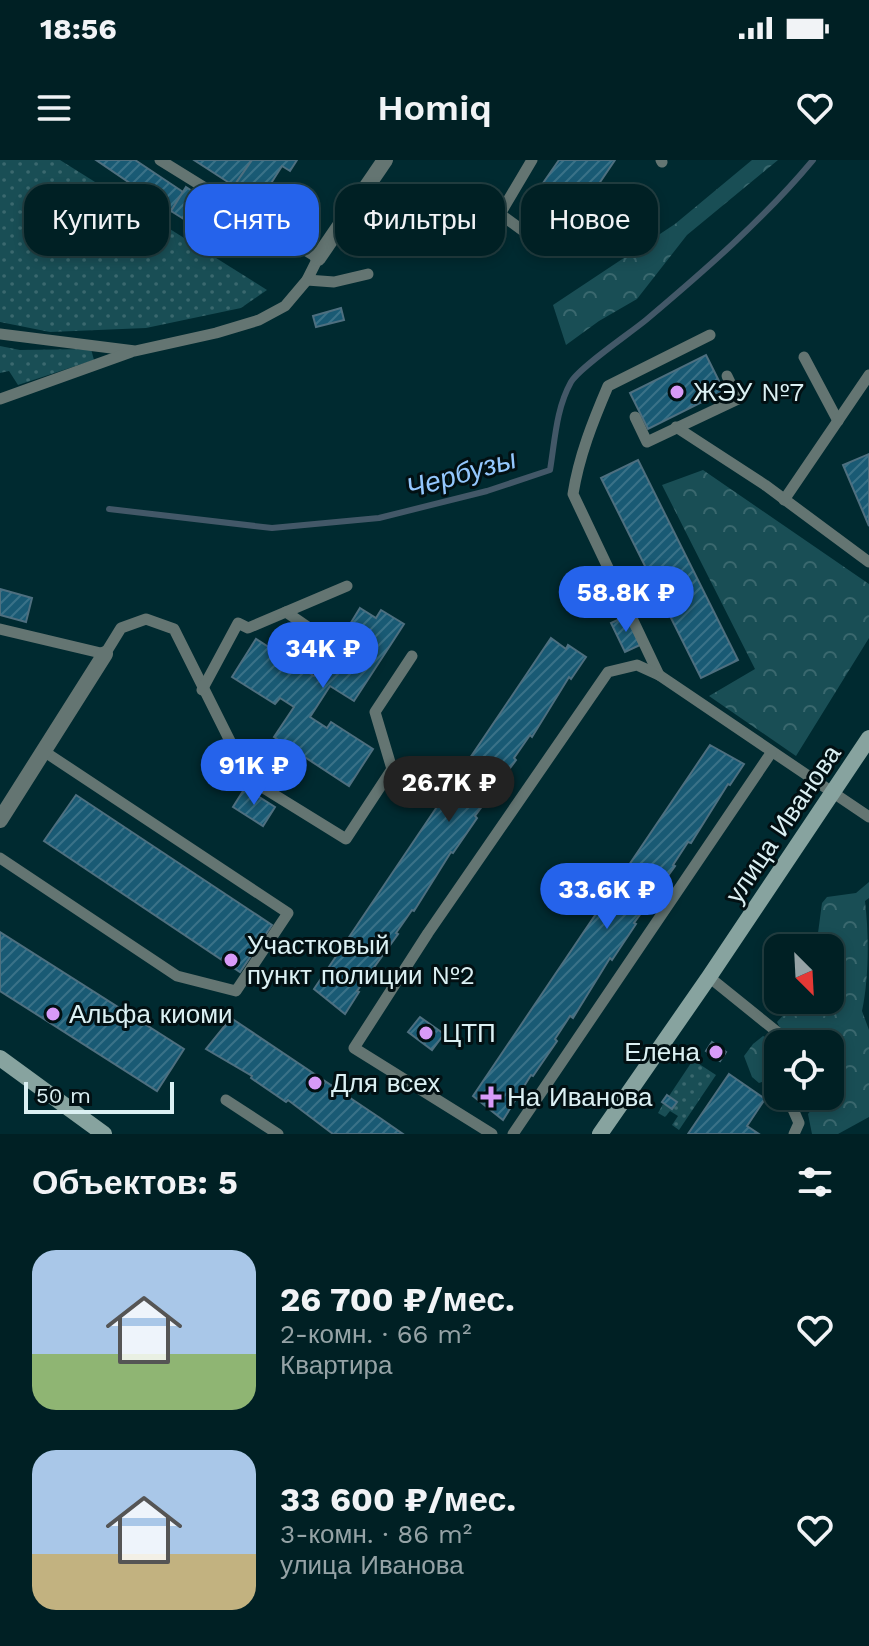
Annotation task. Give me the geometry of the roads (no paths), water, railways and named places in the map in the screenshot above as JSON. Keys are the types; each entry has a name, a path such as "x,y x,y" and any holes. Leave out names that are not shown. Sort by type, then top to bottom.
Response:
{"street":[{"path":"318,258 385,160"},
{"path":"0,820 105,654"},
{"name":"улица Иванова","path":"600,1134 869,738"},
{"path":"0,1058 104,1134"}],"lane":[{"path":"0,399 135,351 259,320 285,306 307,280 318,258 160,160"},
{"path":"521,229 500,214 532,160"},
{"path":"307,280 334,282 368,274"},
{"path":"0,334 135,351"},
{"path":"659,675 573,494 587,438 608,386 710,335"},
{"path":"804,357 838,421"},
{"path":"635,417 647,442 738,399 727,376"},
{"path":"784,500 867,384"},
{"path":"676,427 869,562"},
{"path":"202,690 238,623 248,628 347,586"},
{"path":"286,612 318,634"},
{"path":"0,629 105,654 121,628 146,619 174,629 249,779 346,839 392,769 375,712 412,656"},
{"path":"492,1134 354,1048 428,933 608,672 637,665 659,675 869,817"},
{"path":"0,858 177,976 236,991 288,913 45,752"},
{"path":"513,1134 771,753"},
{"path":"709,977 775,1030"},
{"path":"226,1100 278,1134"},
{"path":"793,1110 799,1130"}],"waterway":[{"name":"Чербузы","path":"109,509 272,528 379,518 487,491 550,470 559,414 566,392 576,376 646,320 754,224 813,160"}],"place":[{"name":"ЖЭУ №7","path":"677,392"},
{"name":"Участковый пункт полиции №2","path":"231,960"},
{"name":"Альфа киоми","path":"53,1014"},
{"name":"ЦТП","path":"426,1033"},
{"name":"Елена","path":"716,1052"},
{"name":"Для всех","path":"315,1083"},
{"name":"На Иванова","path":"491,1097"}]}
